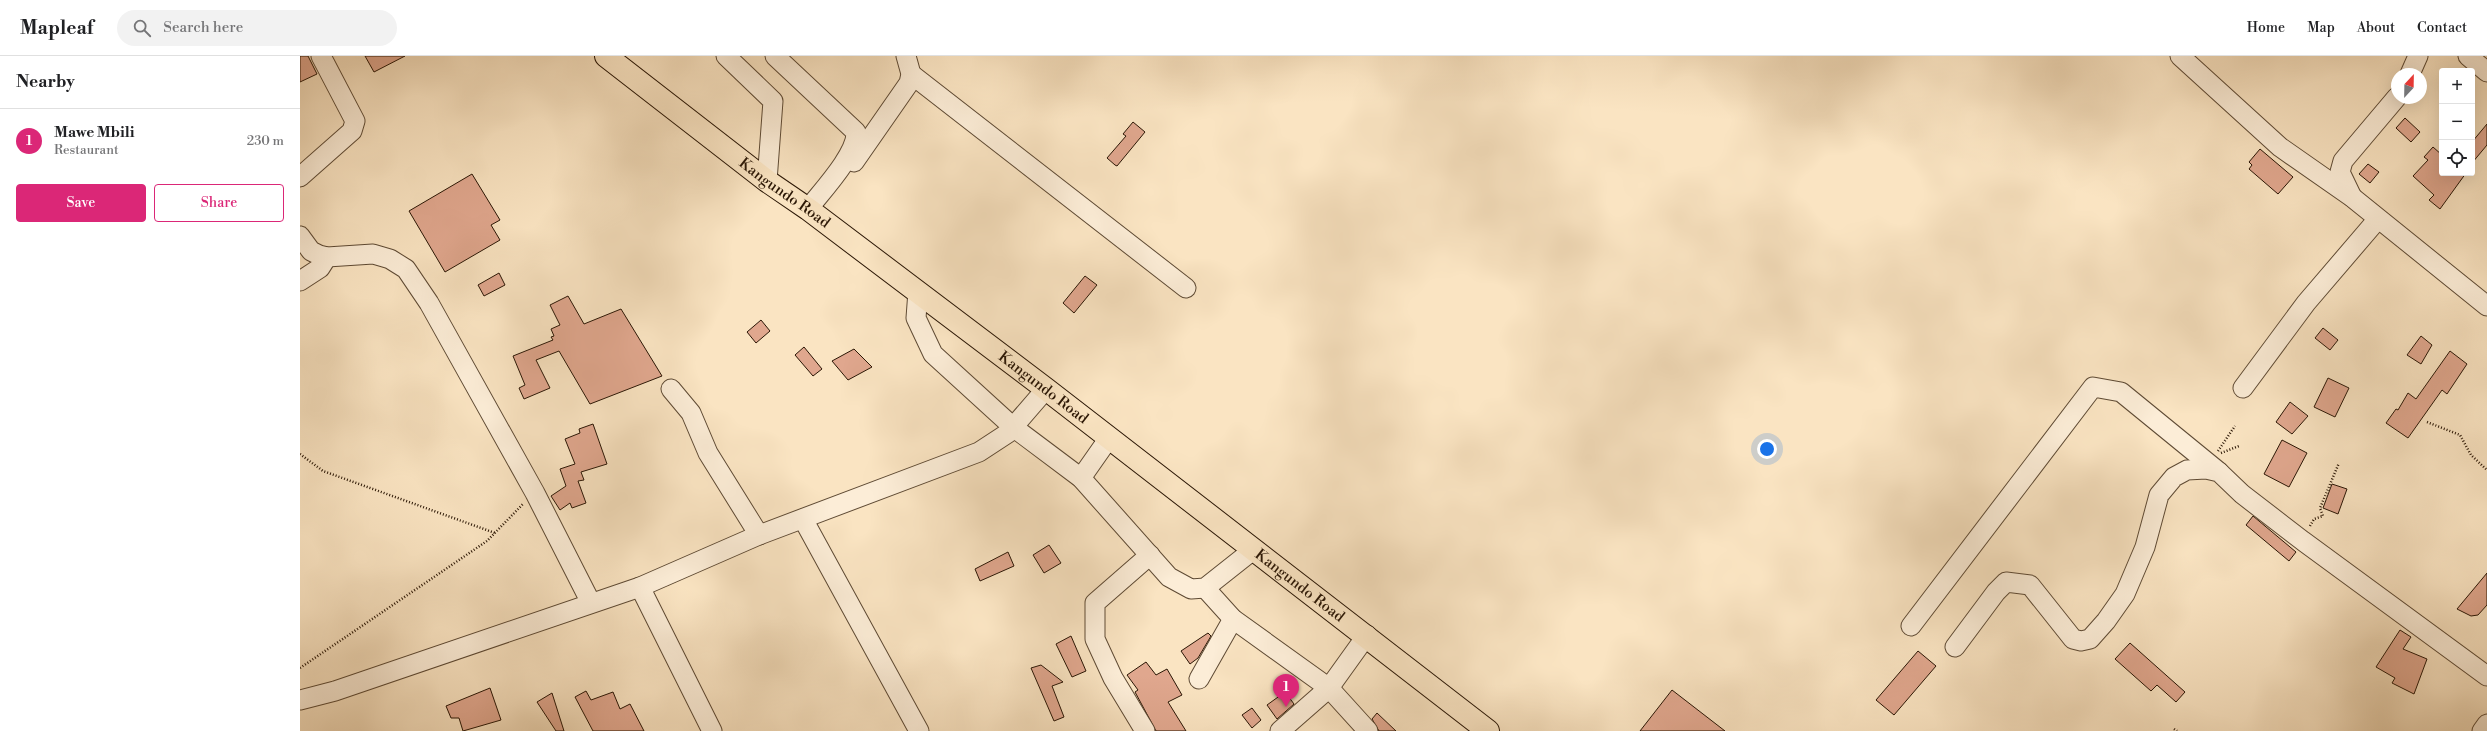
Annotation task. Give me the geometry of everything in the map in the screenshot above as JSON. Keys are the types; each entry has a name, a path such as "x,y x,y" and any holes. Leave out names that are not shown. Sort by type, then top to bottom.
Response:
{"highway":[{"name":"Kangundo Road","path":"606,56 767,181 813,212 1046,388 1253,550 1367,635 1483,728"}],"street":[{"path":"300,177 352,131 355,121 321,56"},
{"path":"726,56 772,101 767,181"},
{"path":"775,56 856,132 855,143 813,212"},
{"path":"2180,56 2280,147 2353,198 2377,220 2487,306"},
{"path":"2413,68 2418,56"},
{"path":"2468,56 2487,72"},
{"path":"813,212 905,89 908,65"},
{"path":"908,65 1186,288"},
{"path":"2353,198 2340,172 2343,161 2391,104"},
{"path":"2243,388 2306,303 2377,220"},
{"path":"300,236 311,251 327,257 373,254 390,259 406,269 429,303 535,493 591,603"},
{"path":"300,281 320,268 327,257"},
{"path":"918,291 916,318 933,354 1014,427 1081,478 1169,576 1191,589 1205,588 1253,550"},
{"path":"300,700 335,691 640,586 759,535 980,452 1014,427 1046,388"},
{"path":"1911,626 2093,388 2121,392 2218,463 2242,494 2303,541 2487,676"},
{"path":"671,389 691,413 708,453 759,535"},
{"path":"1081,478 1109,438"},
{"path":"1955,648 1996,592 2006,582 2030,585 2044,600 2073,639 2081,641 2090,639 2106,621 2125,594 2145,547 2159,495 2174,477 2187,470 2206,469 2218,463"},
{"path":"803,519 919,731"},
{"path":"1146,731 1113,678 1095,639 1095,603 1150,555"},
{"path":"640,586 712,731"},
{"path":"1205,588 1233,619 1329,688 1368,731"},
{"path":"1199,679 1233,619"},
{"path":"1280,731 1329,688 1367,635"},
{"path":"2482,731 2487,724"}],"path":[{"path":"2428,422 2460,435 2470,455 2487,470"},
{"path":"2218,463 2239,446"},
{"path":"300,454 323,471 495,533"},
{"path":"2303,541 2314,519 2323,516 2320,508 2339,464"},
{"path":"300,668 487,541 535,493"}],"building":[{"path":"300,56 308,56 317,74 300,82"},
{"path":"365,56 405,56 374,72"},
{"path":"2405,118 2420,132 2411,142 2396,128"},
{"path":"1133,122 1145,132 1117,166 1107,158 1126,136 1123,134"},
{"path":"2487,124 2487,145 2475,159 2475,140"},
{"path":"2433,147 2439,152 2439,176 2464,176 2440,209 2429,200 2434,195 2413,176 2428,160 2424,157"},
{"path":"2260,149 2293,177 2278,194 2249,169 2252,165 2249,162"},
{"path":"2368,164 2379,172 2370,183 2359,174"},
{"path":"472,174 500,220 491,225 500,240 445,272 409,211"},
{"path":"499,273 505,285 484,296 478,285"},
{"path":"1085,276 1097,285 1074,313 1063,303"},
{"path":"568,296 584,324 621,309 662,376 590,404 559,351 536,360 550,388 524,399 519,388 525,385 513,356 553,340 551,337 554,336 551,329 560,325 550,305"},
{"path":"761,320 770,331 756,343 747,332"},
{"path":"2323,328 2338,340 2330,350 2315,338"},
{"path":"2421,336 2432,345 2421,364 2407,355"},
{"path":"804,347 822,369 813,376 795,355"},
{"path":"854,349 872,367 848,380 832,361"},
{"path":"2450,351 2467,364 2447,394 2442,390 2408,438 2386,423 2396,409 2398,410 2408,393 2416,399"},
{"path":"2328,378 2349,388 2335,417 2314,407"},
{"path":"2290,402 2308,416 2292,434 2276,422"},
{"path":"593,424 607,464 581,472 584,480 578,481 586,503 572,508 570,503 560,510 551,496 566,486 560,469 575,464 565,439 580,433 579,429"},
{"path":"2282,440 2307,453 2289,487 2264,474"},
{"path":"2332,484 2347,489 2338,514 2323,508"},
{"path":"2253,516 2296,552 2289,561 2246,525"},
{"path":"1049,545 1061,563 1044,573 1033,555"},
{"path":"1008,552 1014,566 980,581 975,569"},
{"path":"2487,573 2487,605 2478,615 2471,616 2457,609"},
{"path":"2400,630 2411,637 2403,649 2427,659 2414,694 2392,683 2395,678 2376,667"},
{"path":"1208,633 1211,636 1198,658 1190,664 1181,651"},
{"path":"1071,636 1086,671 1072,677 1056,644"},
{"path":"2130,643 2185,692 2176,702 2157,685 2151,691 2115,659"},
{"path":"1918,651 1936,666 1894,715 1876,700"},
{"path":"1146,662 1156,675 1167,669 1182,695 1168,702 1186,731 1156,731 1135,692 1138,690 1127,675"},
{"path":"1041,665 1063,682 1052,686 1064,717 1054,721 1031,668"},
{"path":"490,688 501,720 463,731 459,718 451,718 446,706"},
{"path":"1672,690 1725,731 1640,731"},
{"path":"586,691 591,700 613,692 620,709 630,704 644,731 593,731 575,697"},
{"path":"1285,692 1294,704 1277,719 1267,705"},
{"path":"552,693 564,731 556,731 537,702"},
{"path":"1252,708 1261,720 1252,728 1242,715"},
{"path":"1377,713 1396,731 1379,731 1372,719"}],"place":[{"name":"Mawe Mbili","path":"1286,707"}]}
